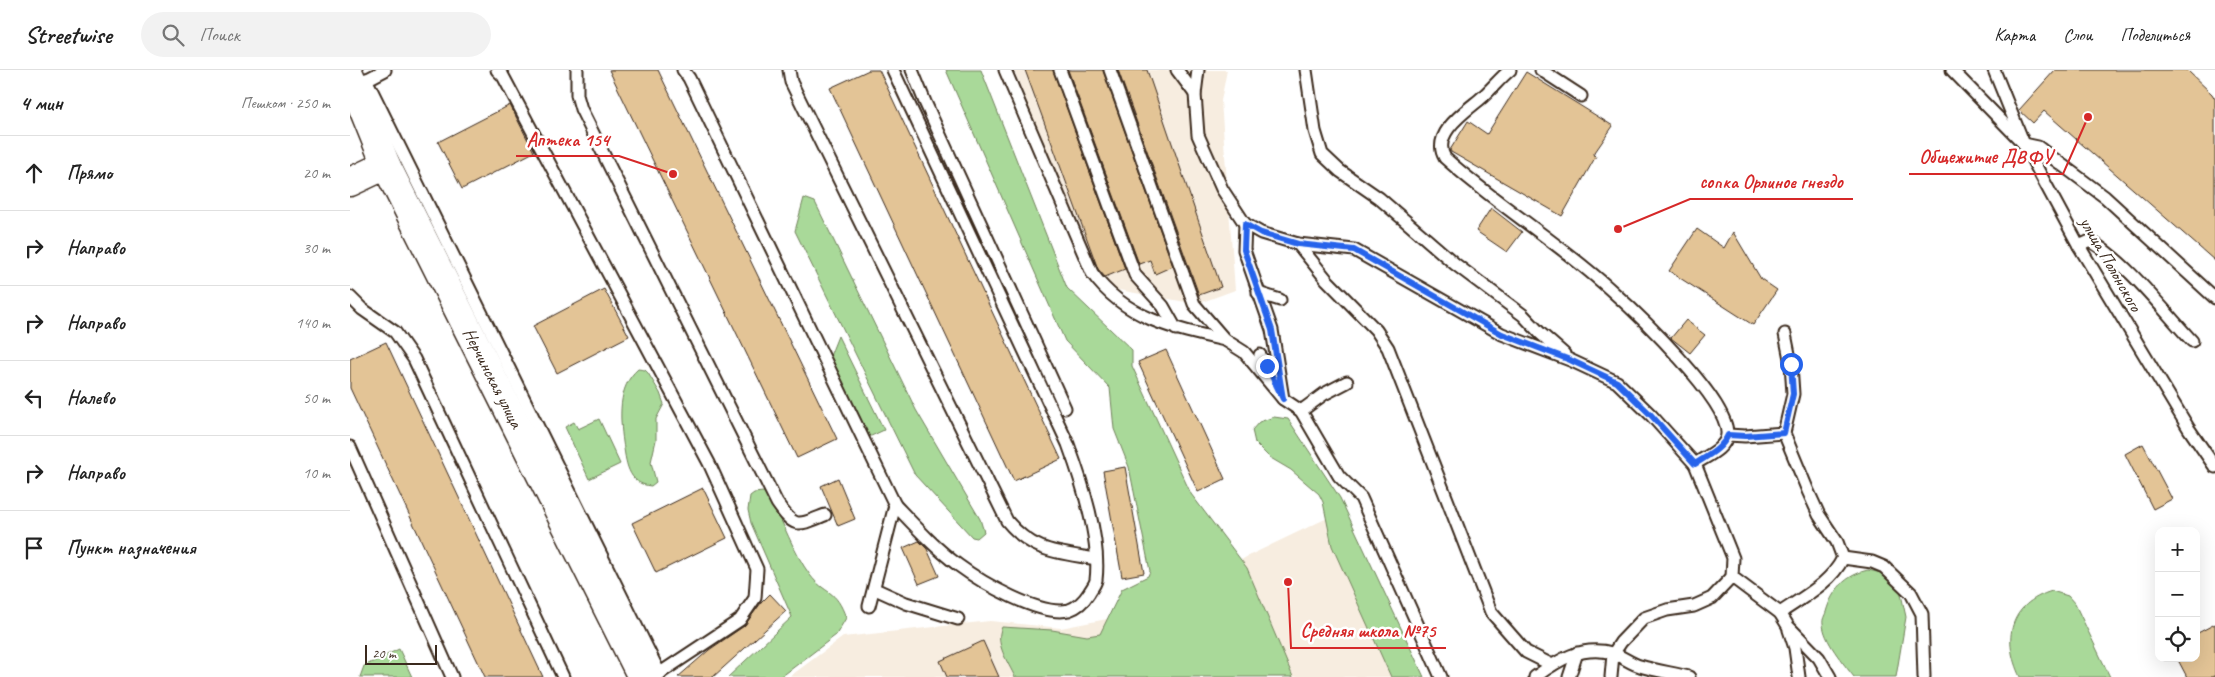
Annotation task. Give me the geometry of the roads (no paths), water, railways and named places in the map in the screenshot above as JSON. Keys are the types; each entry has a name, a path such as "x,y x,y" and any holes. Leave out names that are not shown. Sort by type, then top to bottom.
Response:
{"street":[{"name":"Нерчинская улица","path":"357,81 386,165 652,676"},
{"path":"350,182 386,165"}],"lane":[{"path":"386,70 357,81 652,676 740,620 755,598 757,569 709,463 503,72"},
{"path":"577,70 577,95 580,109 777,503 794,522 801,524 825,515"},
{"path":"683,70 689,78 895,505 958,565 1012,598 1044,608 1068,610 1083,602 1096,582 1096,560 1082,480 1068,444 893,70"},
{"path":"789,70 791,82 1007,521 1018,533 1044,550 1096,560"},
{"path":"912,70 1066,408"},
{"path":"1006,70 1092,273 1105,291 1132,310 1176,329 1225,340"},
{"path":"1060,70 1135,275 1163,306 1176,329"},
{"path":"1110,70 1194,304 1225,340 1244,352 1283,399 1300,411 1339,476 1361,498 1441,677"},
{"path":"1177,70 1195,94"},
{"path":"1198,70 1195,94 1198,135 1222,189 1245,224 1261,233 1298,244 1354,250 1502,334 1570,360 1617,382 1651,415 1695,464 1730,550 1732,577 1712,598 1694,606 1667,610 1644,618 1621,642 1613,654 1611,677"},
{"path":"1306,70 1315,131 1322,154 1340,171 1379,198 1454,264 1523,315 1570,360"},
{"path":"1510,70 1480,100 1466,109 1446,132 1440,144 1440,150 1450,163 1494,199 1536,229 1612,290 1684,364 1714,399 1726,424 1728,435 1725,442 1717,450 1695,464"},
{"path":"1541,70 1581,96"},
{"path":"1952,70 2024,144 2038,147 2105,196 2215,298"},
{"name":"улица Полонского","path":"1994,70 2024,144 2079,246 2189,429 2215,467"},
{"path":"1245,224 1244,250 1272,330 1283,399"},
{"path":"2079,246 2090,241 2101,247 2129,272 2192,341"},
{"path":"1298,244 1327,280 1376,330 1388,348 1491,612 1526,652 1552,665"},
{"path":"1258,293 1280,300"},
{"path":"350,297 362,309 395,332 414,358 564,677"},
{"path":"1785,334 1791,364 1793,394 1784,433 1808,491 1844,558"},
{"path":"1260,355 1283,399"},
{"path":"1300,411 1324,394 1347,382"},
{"path":"1728,435 1745,436 1784,433"},
{"path":"350,447 452,677"},
{"path":"869,606 875,589 895,505"},
{"path":"1780,613 1826,581 1837,571 1844,558"},
{"path":"1844,558 1872,562 1884,567 1911,593 1922,614 1924,677"},
{"path":"1732,577 1780,613 1788,626 1819,658 1830,677"},
{"path":"875,589 906,603 958,619"},
{"path":"1788,626 1795,648 1799,677"},
{"path":"1535,677 1552,665 1577,652 1592,650 1613,654 1650,673 1689,677"},
{"path":"1569,677 1577,652"}],"place":[{"name":"Общежитие ДВФУ","path":"2088,117"},
{"name":"Аптека 154","path":"673,174"},
{"name":"сопка Орлиное гнездо","path":"1618,229"},
{"name":"Средняя школа №75","path":"1288,582"}]}
